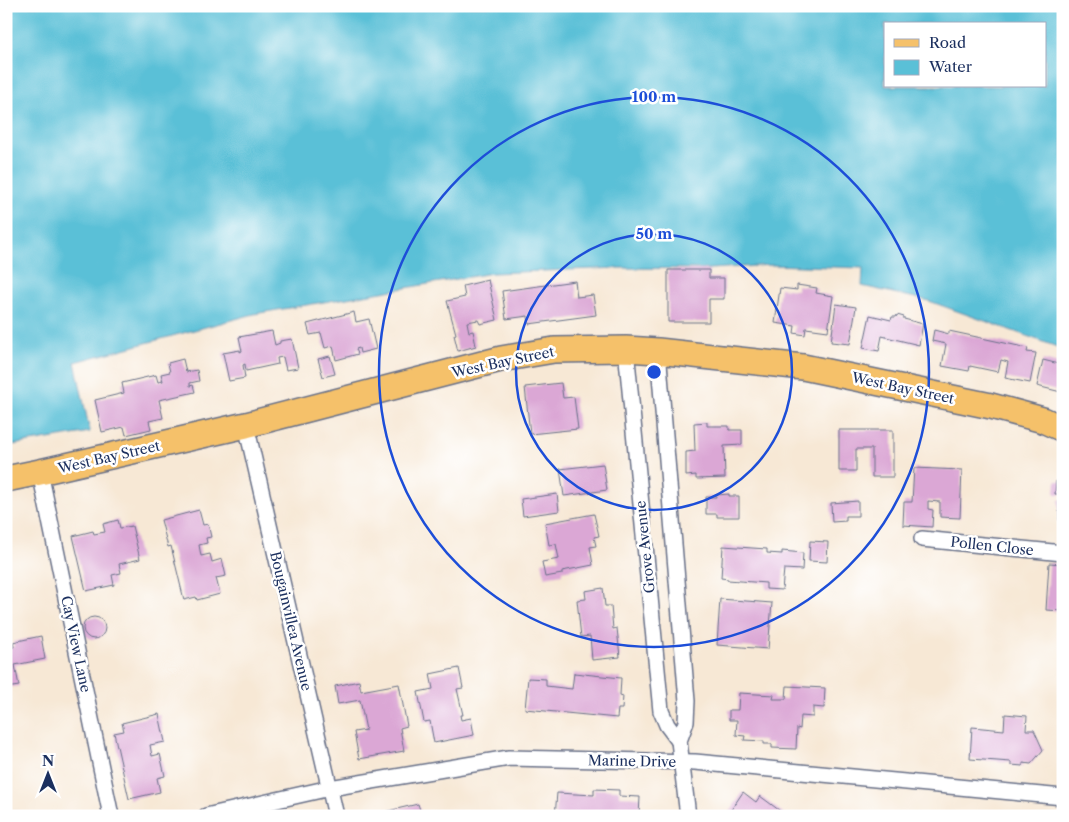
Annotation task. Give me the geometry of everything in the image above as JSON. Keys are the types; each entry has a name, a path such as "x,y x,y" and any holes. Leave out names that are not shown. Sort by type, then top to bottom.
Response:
{"main road":[{"name":"West Bay Street","path":"6,479 246,425 501,359 554,350 626,349 658,351 803,368 992,406 1043,420 1063,428"}],"street":[{"name":"Grove Avenue","path":"626,349 661,711 667,725 679,741"},
{"name":"Grove Avenue","path":"658,351 687,701 686,722 679,741 688,816"},
{"name":"Bougainvillea Avenue","path":"246,425 336,816"},
{"name":"Cay View Lane","path":"40,472 112,816"},
{"name":"Pollen Close","path":"922,539 1063,553"},
{"name":"Marine Drive","path":"206,816 330,788 509,758 695,762 1063,797"}],"water":[{"path":"6,6 1063,6 1063,349 929,301 862,286 863,268 772,265 710,269 619,268 492,273 254,314 75,362 90,432 6,446"}],"building":[{"path":"668,270 709,270 709,278 724,278 724,299 709,299 709,322 668,322"},
{"path":"488,280 497,320 480,324 478,320 467,322 469,332 473,331 476,346 458,351 454,335 456,334 447,301 465,297 463,286"},
{"path":"575,281 577,297 593,295 596,315 529,324 528,316 506,319 502,291"},
{"path":"797,285 817,288 816,293 833,296 828,331 806,328 805,335 794,333 795,326 775,323 780,288 797,290"},
{"path":"836,304 856,307 850,344 831,342"},
{"path":"354,312 356,322 369,319 376,349 360,353 359,348 356,349 358,354 336,360 333,346 325,348 321,333 310,335 307,324"},
{"path":"870,315 891,320 892,317 897,315 923,324 919,345 882,336 879,351 863,348"},
{"path":"934,330 949,334 949,331 1028,348 1027,352 1036,353 1030,383 1005,378 1008,362 1001,360 998,372 970,366 969,371 942,366 946,344 932,341"},
{"path":"272,331 275,345 280,343 280,341 292,339 298,368 286,370 283,357 277,358 278,364 246,371 245,364 243,365 245,378 229,381 223,353 242,351 239,337"},
{"path":"330,356 335,374 323,377 318,359"},
{"path":"183,359 186,372 197,370 199,381 190,383 190,386 193,385 195,392 159,400 163,418 149,421 151,429 126,435 124,427 102,432 95,400 124,393 122,383 156,375 158,382 163,381 161,374 170,372 168,363"},
{"path":"1043,360 1063,365 1061,392 1037,386"},
{"path":"561,383 563,398 574,397 578,429 530,434 525,387"},
{"path":"707,422 707,426 729,426 729,430 742,430 742,445 724,446 725,478 696,479 696,475 686,476 686,452 695,451 694,423"},
{"path":"839,430 893,430 893,477 872,477 872,449 856,449 856,471 839,471"},
{"path":"603,464 607,490 564,496 560,469"},
{"path":"914,468 962,470 960,518 940,517 940,502 928,501 928,509 933,510 932,527 903,525 904,502 912,502"},
{"path":"1056,481 1063,481 1063,494 1055,494"},
{"path":"557,494 559,511 523,516 521,499"},
{"path":"729,494 729,496 739,496 739,517 717,517 717,514 706,514 706,497"},
{"path":"1059,500 1063,500 1063,520 1059,520"},
{"path":"858,501 858,516 846,516 846,521 832,522 831,503"},
{"path":"199,510 203,525 208,524 211,537 206,538 207,543 199,545 201,556 210,554 212,562 222,559 226,576 216,578 220,594 197,600 196,597 184,600 171,546 168,547 161,520"},
{"path":"594,514 599,536 594,537 596,546 590,547 593,565 562,571 562,574 545,577 542,562 559,559 556,544 549,545 545,523"},
{"path":"118,520 120,528 132,526 140,559 119,564 121,573 112,575 114,585 86,591 73,536 93,531 94,534 105,532 103,524"},
{"path":"810,541 828,542 827,562 809,561"},
{"path":"723,546 767,549 767,553 782,554 782,551 803,553 802,570 784,569 782,590 766,589 766,583 721,578"},
{"path":"1049,563 1063,564 1063,611 1046,610"},
{"path":"603,588 605,606 611,606 613,629 617,628 620,657 592,660 590,636 581,637 577,600 586,599 585,591"},
{"path":"720,599 772,603 768,649 717,645"},
{"path":"94,617 102,620 105,628 102,636 94,639 86,636 83,628 86,620"},
{"path":"41,636 45,659 15,665 19,686 6,688 6,648 14,647 13,642"},
{"path":"459,668 463,688 457,689 463,715 460,715 461,720 471,718 474,735 434,743 430,721 424,722 418,692 433,689 430,674"},
{"path":"574,673 621,678 620,695 623,696 622,709 618,709 617,718 525,709 528,678 546,679 546,686 572,689"},
{"path":"359,681 361,691 399,684 407,726 400,728 404,751 359,759 354,732 366,730 360,700 338,704 335,686"},
{"path":"787,686 825,688 824,708 813,707 813,717 801,716 800,729 797,728 796,749 772,748 772,744 764,744 764,741 744,740 745,736 736,735 737,720 729,720 729,710 738,710 739,693 774,695 773,699 786,699"},
{"path":"159,714 165,742 150,745 152,756 160,754 165,776 157,778 160,792 129,799 114,733 124,731 122,723"},
{"path":"1005,714 1027,716 1026,730 1034,730 1043,750 1031,764 1023,763 1023,766 1011,765 1011,762 970,759 972,727 1004,730"},
{"path":"594,789 619,790 619,796 640,797 639,816 555,816 557,793 594,795"},
{"path":"743,792 756,802 760,796 787,816 727,816"},
{"path":"418,804 422,816 371,816 371,815"}]}
